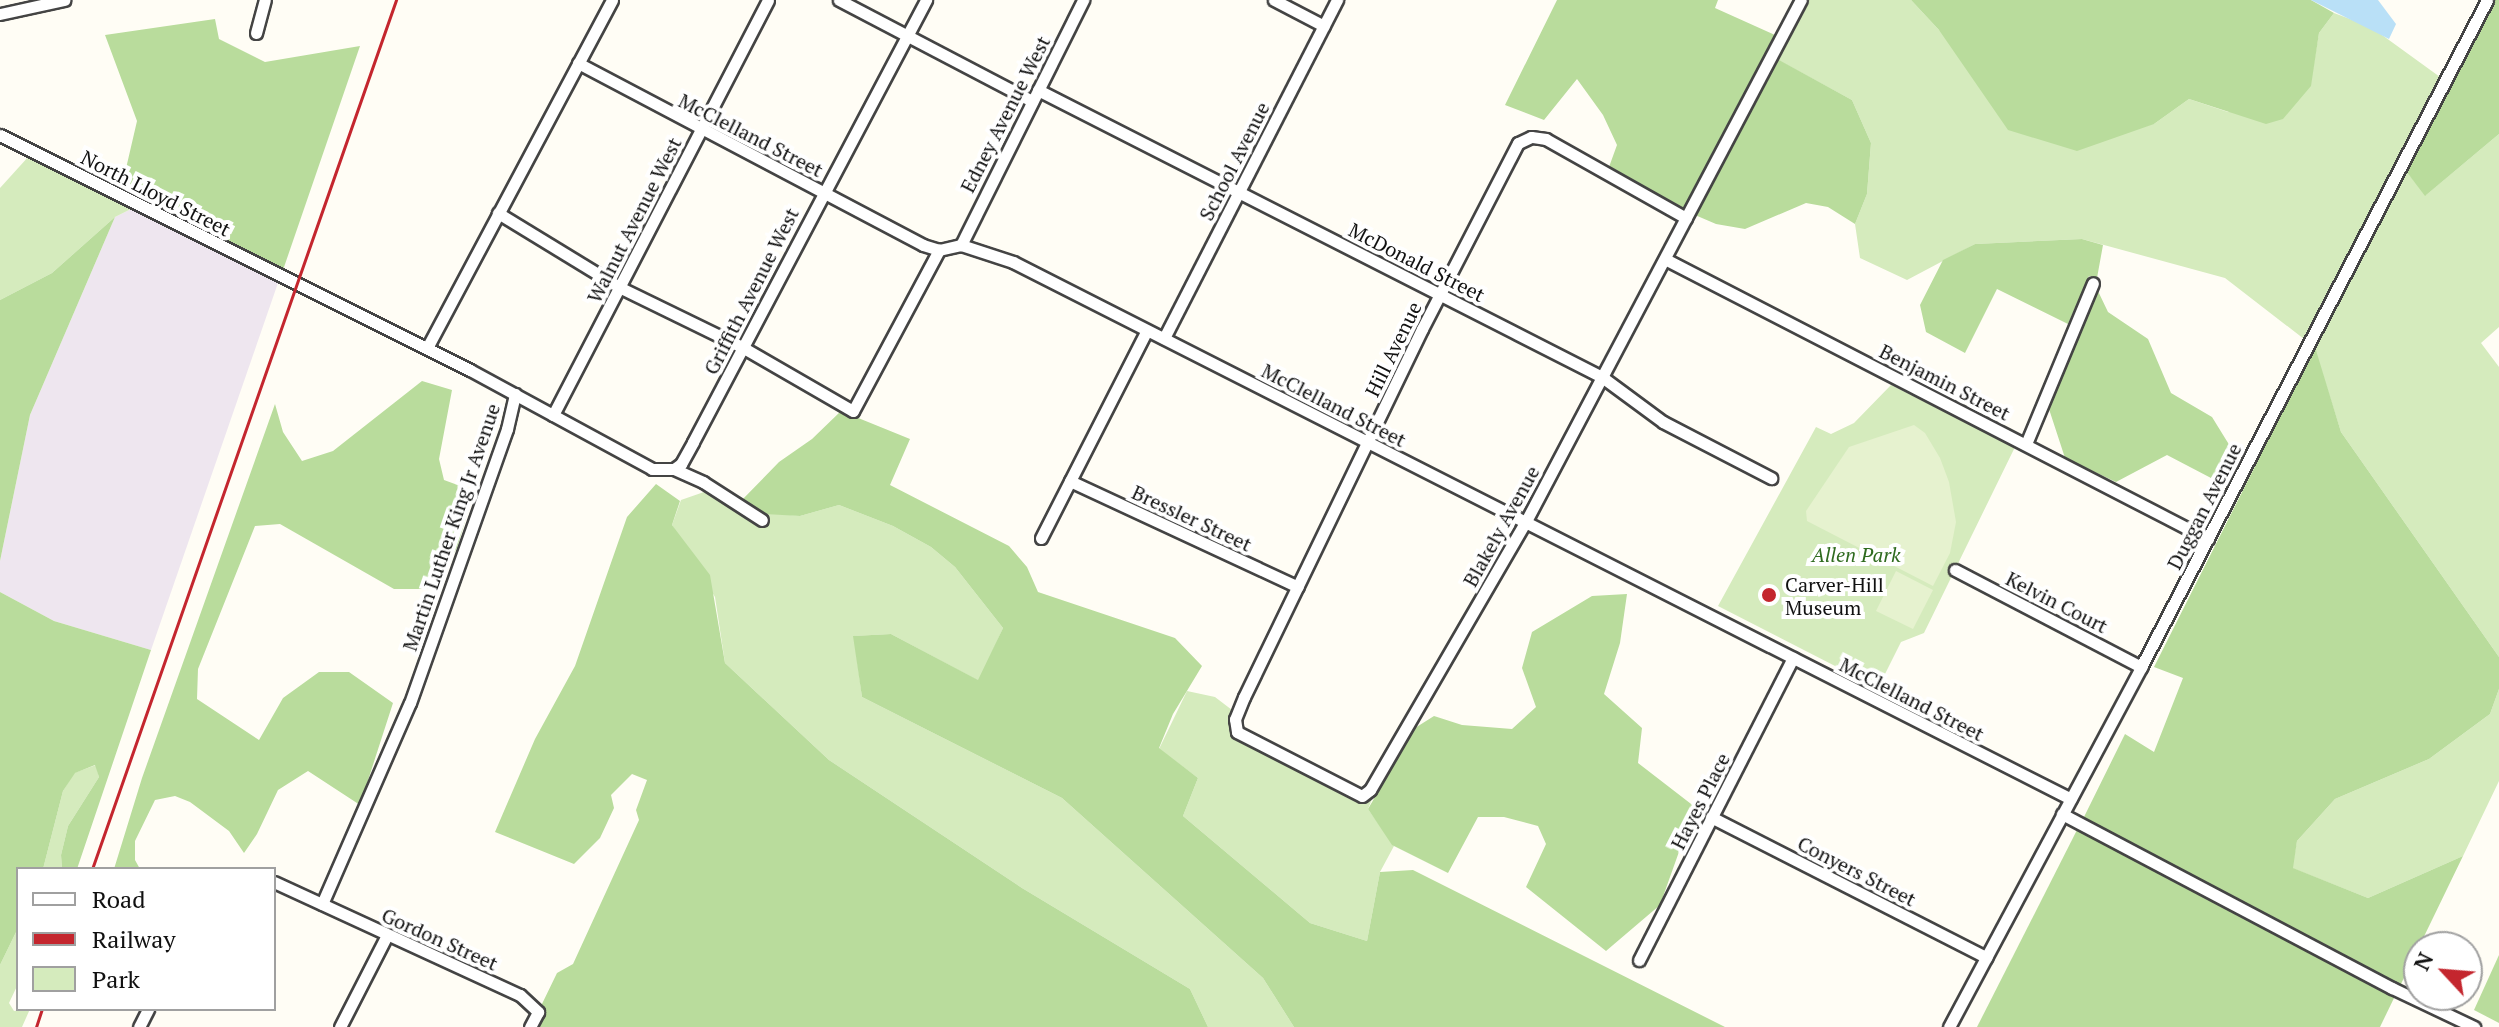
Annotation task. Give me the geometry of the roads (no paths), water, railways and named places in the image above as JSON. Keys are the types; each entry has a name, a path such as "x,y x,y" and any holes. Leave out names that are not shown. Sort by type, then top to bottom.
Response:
{"street":[{"path":"0,14 64,0"},
{"path":"256,33 265,0"},
{"path":"427,348 612,0"},
{"name":"Walnut Avenue West","path":"553,415 768,0"},
{"name":"McDonald Street","path":"839,0 907,36 1240,191 1602,377 1663,422 1771,478"},
{"name":"Griffith Avenue West","path":"674,469 681,464 926,0"},
{"name":"Edney Avenue West","path":"961,245 1083,0"},
{"path":"1274,0 1324,26"},
{"name":"School Avenue","path":"1164,338 1337,0"},
{"name":"Blakely Avenue","path":"1298,587 1239,708 1235,728 1241,735 1362,796 1402,739 1525,523 1801,0"},
{"name":"Duggan Avenue","path":"1949,1027 2141,667 2487,0"},
{"name":"McClelland Street","path":"578,63 939,250"},
{"name":"North Lloyd Street","path":"0,135 427,348"},
{"name":"Hill Avenue","path":"1298,587 1515,147 1531,137 1546,139 1686,218"},
{"path":"498,213 619,287 742,347 853,411 939,250 961,245"},
{"name":"McClelland Street","path":"961,245 1013,262 2071,799"},
{"name":"Benjamin Street","path":"1665,259 2208,539"},
{"path":"2026,444 2093,283"},
{"path":"1041,538 1147,330"},
{"name":"Martin Luther King Jr Avenue","path":"322,904 410,703 507,429 515,394 427,348"},
{"path":"515,394 652,469 674,469 703,482 762,520"},
{"name":"Bressler Street","path":"1070,481 1298,587"},
{"name":"Kelvin Court","path":"1955,570 2141,667"},
{"name":"Hayes Place","path":"1639,960 1793,658"},
{"path":"2062,814 2392,988 2474,1027"},
{"name":"Conyers Street","path":"1711,817 1986,957"},
{"name":"Gordon Street","path":"276,883 520,995 538,1012 530,1027"},
{"path":"340,1027 387,935"}],"water":[{"path":"2311,0 2378,0 2396,24 2389,39"}],"railway":[{"path":"93,867 396,0"},
{"path":"36,1027 41,1011"}],"place":[{"name":"Carver-Hill Museum","path":"1769,595"}],"park label":[{"name":"Allen Park","path":"1856,554"}]}
